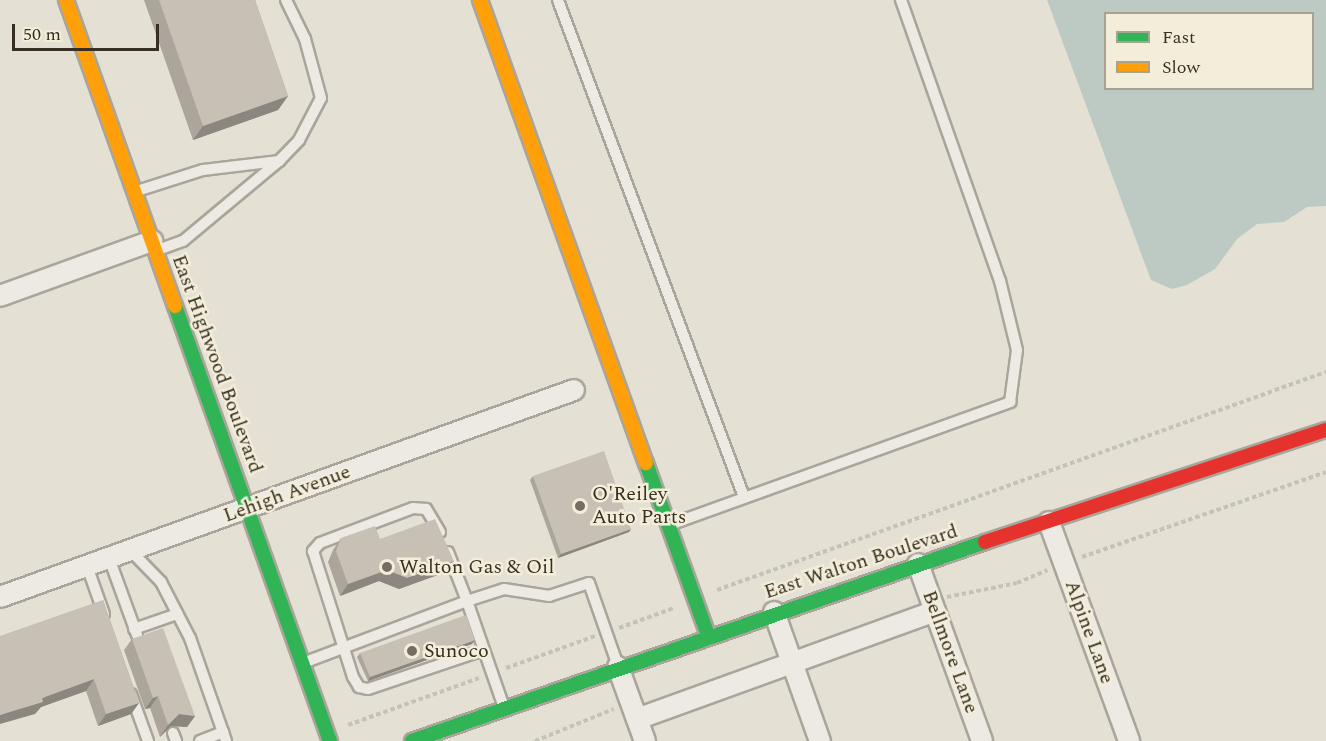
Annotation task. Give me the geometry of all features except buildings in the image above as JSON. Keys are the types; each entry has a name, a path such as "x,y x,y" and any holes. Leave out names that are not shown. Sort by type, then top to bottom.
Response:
{"street":[{"name":"East Highwood Boulevard","path":"66,0 328,736"},
{"path":"480,0 708,635"},
{"path":"0,296 154,246"},
{"name":"Lehigh Avenue","path":"0,597 574,390"},
{"name":"East Walton Boulevard","path":"412,741 774,612 1326,430"},
{"name":"Alpine Lane","path":"1049,522 1129,741"},
{"name":"Bellmore Lane","path":"918,564 982,741"},
{"path":"637,719 935,611"},
{"path":"774,612 820,741"},
{"path":"618,667 645,741"}],"lane":[{"path":"154,246 183,241 279,161 299,140 321,98 305,39 286,0"},
{"path":"558,0 744,498"},
{"path":"669,525 1010,402 1017,350 1000,281 902,0"},
{"path":"134,192 203,170 279,161"},
{"path":"484,650 368,689 359,687 343,648 314,551 320,543 413,508 426,509 434,518 467,601 505,708"},
{"path":"130,550 161,582 177,614 225,737 200,741"},
{"path":"108,558 136,632 177,614"},
{"path":"87,566 110,632"},
{"path":"303,663 504,589 549,596 589,583 618,667"},
{"path":"125,675 148,741"},
{"path":"453,726 459,741"}],"path":[{"path":"328,736 492,673 1326,372"}],"shaded area":[{"path":"1047,0 1326,0 1326,206 1307,207 1284,222 1257,224 1237,239 1215,269 1187,285 1172,289 1151,280"}],"traffic: fast":[{"path":"175,306 330,741"},
{"path":"646,463 708,635"},
{"path":"412,741 985,542"}],"traffic: slow":[{"path":"66,0 175,306"},
{"path":"480,0 646,463"}],"traffic: jam":[{"path":"985,542 1326,430"}],"place":[{"name":"O'Reiley Auto Parts","path":"580,506"},
{"name":"Walton Gas & Oil","path":"387,567"},
{"name":"Sunoco","path":"412,651"}]}
